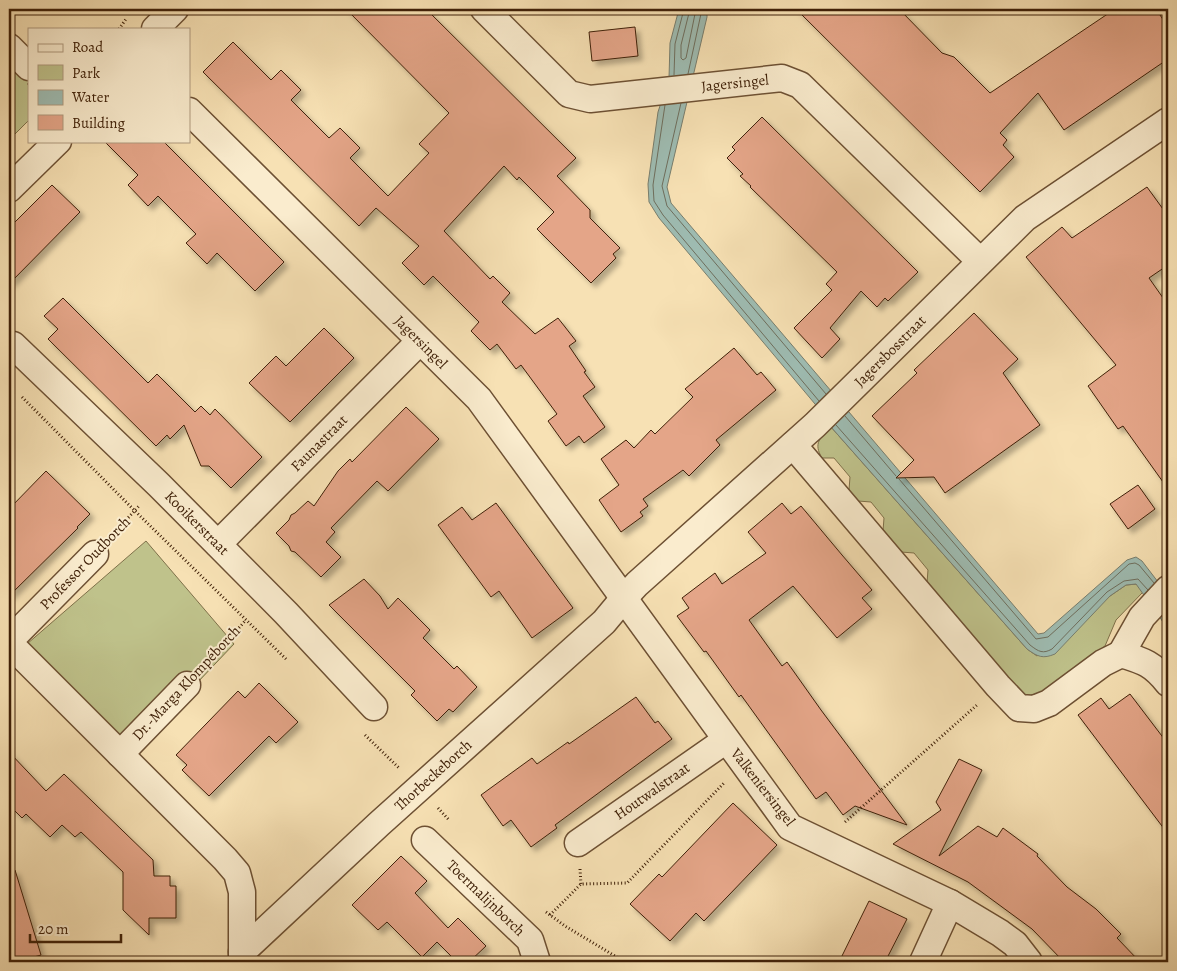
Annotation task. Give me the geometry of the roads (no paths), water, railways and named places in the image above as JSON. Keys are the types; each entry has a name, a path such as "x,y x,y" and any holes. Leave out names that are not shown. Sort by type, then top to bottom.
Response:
{"street":[{"path":"156,28 175,9"},
{"name":"Jagersingel","path":"484,9 570,94 590,99 782,78 800,85 980,261"},
{"path":"9,47 28,66"},
{"name":"Jagersingel","path":"190,112 479,399 624,598"},
{"name":"Jagersbosstraat","path":"624,598 815,425 1024,218 1168,121"},
{"path":"9,189 57,142"},
{"name":"Faunastraat","path":"218,544 420,341"},
{"name":"Kooikerstraat","path":"13,345 160,485 286,613 374,707"},
{"path":"793,445 998,686 1019,708 1034,709 1049,704 1103,663 1121,654 1142,616 1168,589"},
{"name":"Professor Oudborch","path":"9,642 95,554"},
{"name":"Valkeniersingel","path":"624,598 790,827 950,903 1007,938 1015,944 1029,962"},
{"name":"Thorbeckeborch","path":"242,957 379,824 604,622 624,598"},
{"name":"Thorbeckeborch","path":"9,642 237,873 242,892 242,957"},
{"path":"1121,654 1147,662 1168,683"},
{"name":"Dr.-Marga Klompéborch","path":"120,754 187,686"},
{"name":"Houtwalstraat","path":"578,843 726,740"},
{"name":"Toermalijnborch","path":"425,840 530,940 537,962"},
{"path":"922,962 950,903"}],"water":[{"path":"679,9 707,9 707,17 667,187 671,203 1038,634 1044,633 1127,560 1136,557 1142,561 1168,595 1168,629 1136,584 1126,585 1110,596 1055,654 1041,656 1027,649 831,427 815,404 659,218 649,202 648,184 658,112 669,78 670,43"}]}
